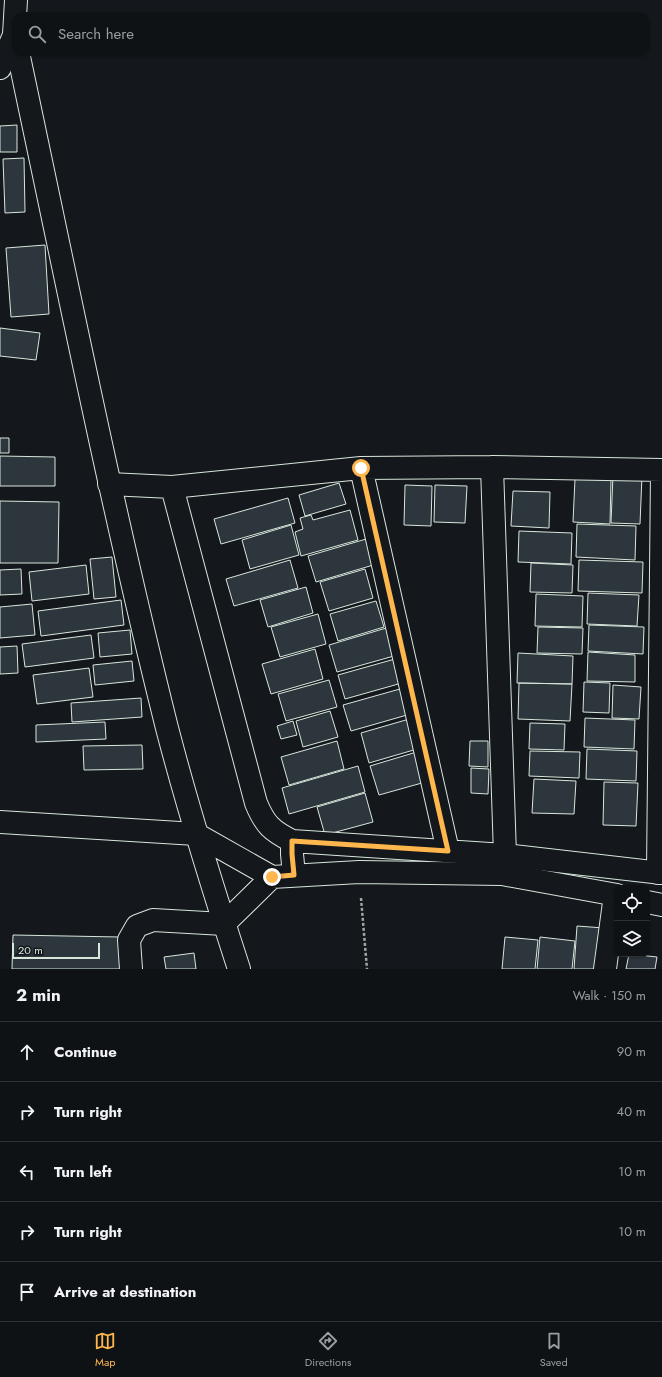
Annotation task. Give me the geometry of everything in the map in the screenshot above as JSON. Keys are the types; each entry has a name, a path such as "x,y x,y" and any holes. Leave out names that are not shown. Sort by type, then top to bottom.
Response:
{"street":[{"path":"16,0 16,12"},
{"path":"0,68 12,49"},
{"path":"19,56 109,484 168,729 196,834 239,969"},
{"path":"109,484 172,487 361,468 492,467 662,470 660,873 505,854 292,841 273,831 263,819 256,803 172,487"},
{"path":"492,467 505,854"},
{"path":"361,468 448,851"},
{"path":"0,822 196,834 272,877 359,872 502,874 614,895"},
{"path":"292,841 294,875"},
{"path":"131,969 129,940 137,926 153,920 224,924 272,877"},
{"path":"650,903 662,905"},
{"path":"605,969 614,908"}],"path":[{"path":"359,872 366,969"}],"building":[{"path":"17,125 17,152 0,152 0,126"},
{"path":"24,158 25,212 5,213 3,159"},
{"path":"45,245 49,314 11,317 6,248"},
{"path":"0,328 40,333 36,360 0,356"},
{"path":"0,438 9,438 9,453 0,453"},
{"path":"0,456 55,457 55,486 0,486"},
{"path":"613,475 642,476 640,524 611,523"},
{"path":"575,479 611,480 610,524 573,522"},
{"path":"339,483 346,504 305,516 299,495"},
{"path":"405,485 432,486 431,526 404,525"},
{"path":"435,485 467,486 465,523 434,522"},
{"path":"513,491 550,492 549,528 511,526"},
{"path":"288,498 295,523 221,544 214,519"},
{"path":"0,501 59,502 58,563 0,563"},
{"path":"350,510 358,540 301,556 295,532 303,529 300,518 311,515 313,520"},
{"path":"577,524 636,526 635,560 576,557"},
{"path":"291,525 299,555 250,569 242,540"},
{"path":"519,531 572,533 571,564 518,562"},
{"path":"373,537 380,563 316,582 308,556"},
{"path":"112,557 116,597 94,599 90,559"},
{"path":"290,560 298,588 234,606 226,579"},
{"path":"579,560 643,562 642,593 578,591"},
{"path":"531,563 573,565 572,593 530,592"},
{"path":"86,565 89,594 32,601 29,572"},
{"path":"21,569 22,594 0,595 0,570"},
{"path":"365,569 373,598 329,611 320,582"},
{"path":"306,587 313,613 268,627 260,600"},
{"path":"588,593 639,595 637,626 587,624"},
{"path":"536,594 583,596 582,627 535,626"},
{"path":"121,600 124,625 41,636 38,611"},
{"path":"376,601 384,627 338,641 330,614"},
{"path":"32,604 35,635 0,638 0,607"},
{"path":"318,614 326,644 280,657 271,627"},
{"path":"589,625 644,627 643,654 588,651"},
{"path":"393,626 401,654 337,672 329,645"},
{"path":"538,627 583,628 582,654 537,653"},
{"path":"130,630 132,654 100,657 98,633"},
{"path":"91,635 94,658 25,667 22,644"},
{"path":"17,646 18,673 0,674 0,647"},
{"path":"315,649 323,679 271,694 262,664"},
{"path":"588,652 635,655 635,682 587,681"},
{"path":"518,653 573,656 572,684 517,683"},
{"path":"402,657 409,681 345,699 338,675"},
{"path":"132,661 134,681 95,685 93,665"},
{"path":"89,668 93,697 37,704 33,675"},
{"path":"329,680 337,707 286,721 278,694"},
{"path":"584,682 610,683 609,713 583,712"},
{"path":"519,683 572,684 570,721 518,719"},
{"path":"613,685 641,687 639,719 612,718"},
{"path":"407,687 414,713 351,731 343,705"},
{"path":"141,698 142,717 72,722 71,703"},
{"path":"330,711 338,737 303,747 296,721"},
{"path":"416,717 424,747 369,763 361,733"},
{"path":"585,718 635,720 634,749 584,747"},
{"path":"293,721 297,735 281,739 277,726"},
{"path":"105,722 106,739 36,742 36,725"},
{"path":"530,723 565,724 564,750 529,749"},
{"path":"337,741 344,769 289,785 281,757"},
{"path":"470,741 488,741 488,767 469,766"},
{"path":"142,745 143,769 84,770 83,746"},
{"path":"587,749 637,751 636,781 586,779"},
{"path":"420,751 429,781 379,795 370,766"},
{"path":"530,751 580,752 579,778 529,776"},
{"path":"358,766 365,792 289,814 282,788"},
{"path":"471,768 489,769 488,794 471,793"},
{"path":"534,779 576,781 574,814 532,813"},
{"path":"604,782 638,783 636,826 603,825"},
{"path":"365,793 373,822 325,835 317,807"},
{"path":"577,926 604,928 600,969 574,969"},
{"path":"13,935 120,937 120,969 12,969"},
{"path":"505,937 538,940 535,969 502,969"},
{"path":"540,937 575,941 572,969 537,969"},
{"path":"194,953 196,969 166,969 164,957"},
{"path":"628,957 657,957 655,969 626,969"}],"route":[{"path":"272,877 294,875 292,841 448,851 361,468"}]}
